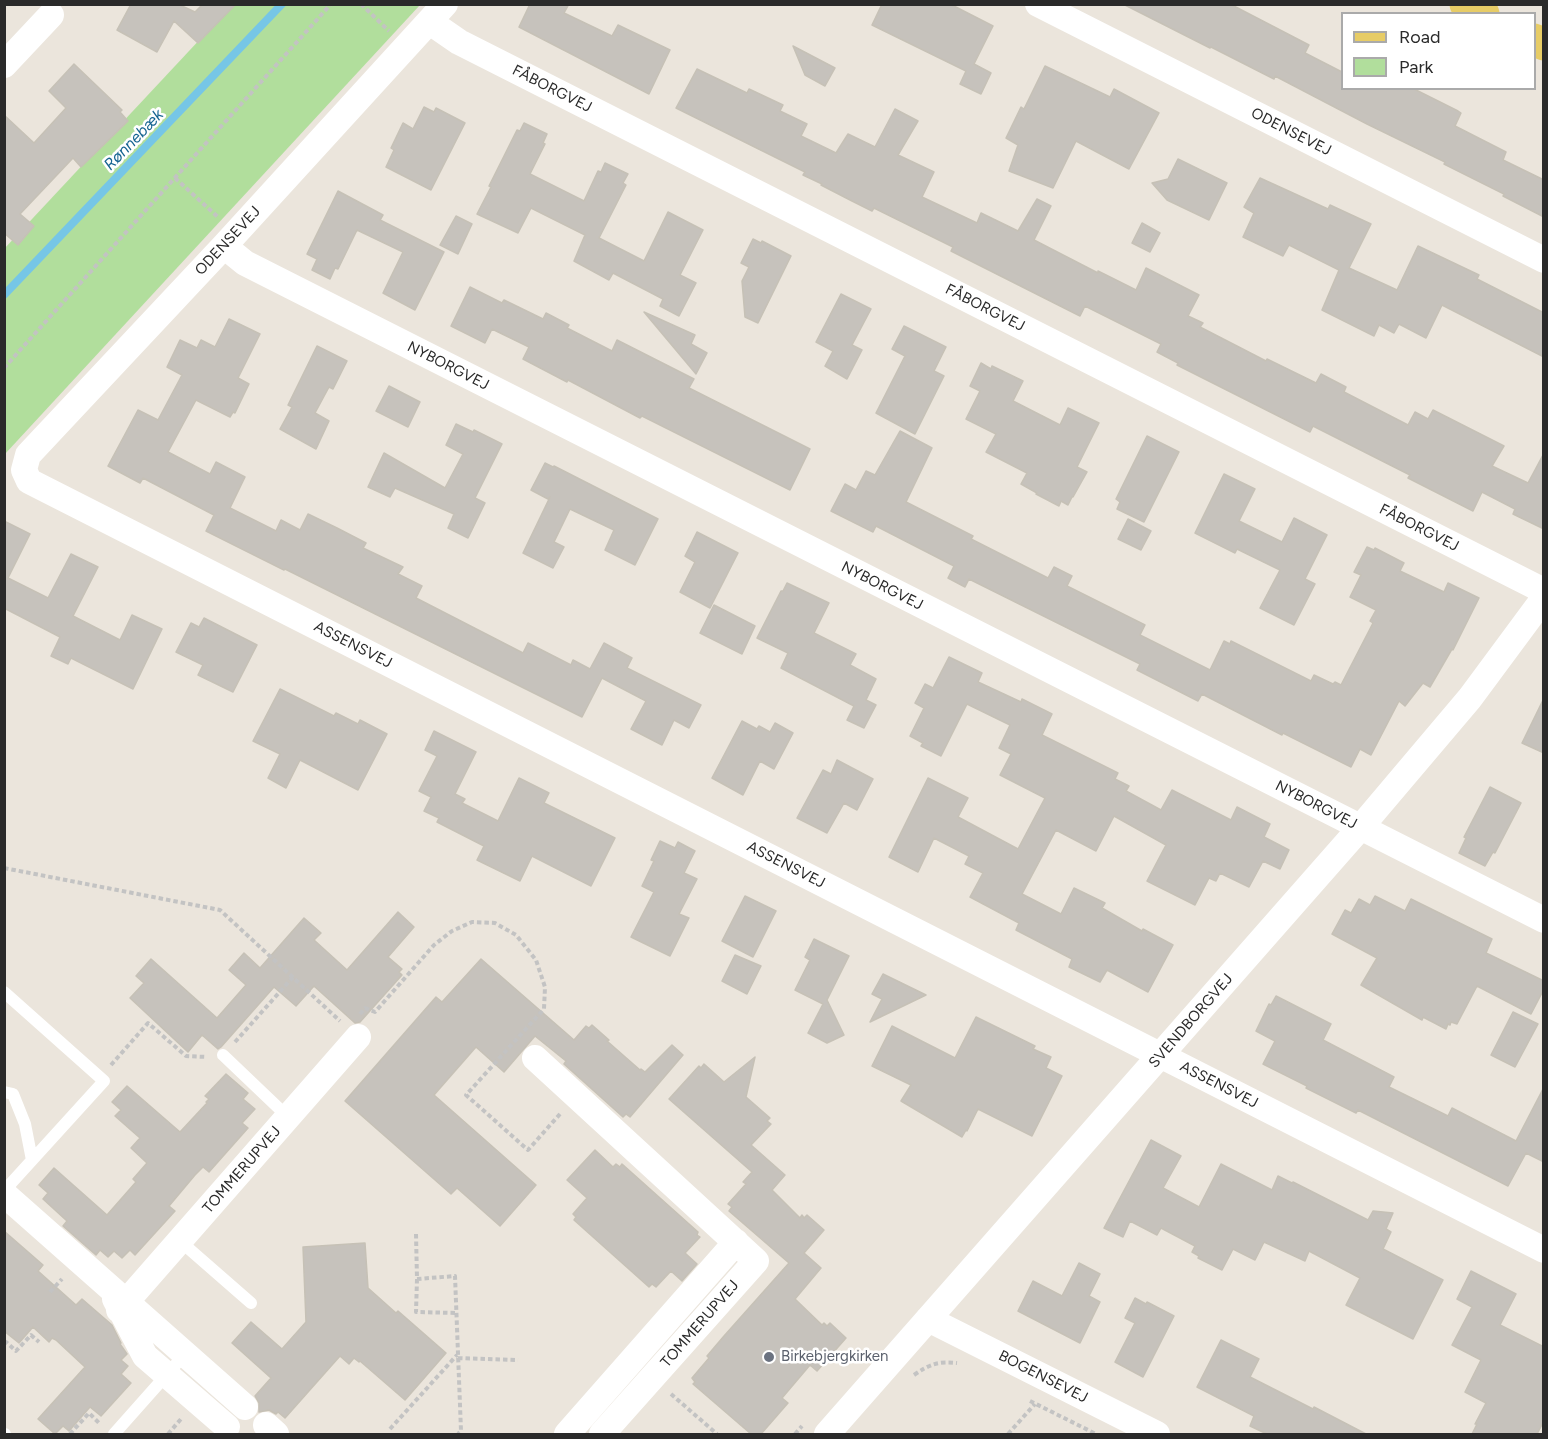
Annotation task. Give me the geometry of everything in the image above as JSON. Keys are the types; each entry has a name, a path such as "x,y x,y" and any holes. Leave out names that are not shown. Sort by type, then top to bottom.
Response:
{"main road":[{"path":"1466,4 1480,12"}],"street":[{"name":"ODENSEVEJ","path":"1038,4 1544,260"},
{"name":"ODENSEVEJ","path":"28,481 24,470 28,455 230,240 437,13"},
{"name":"FÅBORGVEJ","path":"437,13 459,42 1544,591"},
{"path":"4,65 51,15"},
{"name":"NYBORGVEJ","path":"230,240 245,263 1544,920"},
{"name":"ASSENSVEJ","path":"28,481 1544,1250"},
{"name":"SVENDBORGVEJ","path":"827,1434 1360,828 1470,698 1544,598"},
{"name":"TOMMERUPVEJ","path":"119,1300 180,1241 288,1117 353,1033"},
{"name":"TOMMERUPVEJ","path":"535,1058 756,1261 602,1434"},
{"path":"4,1192 119,1300 245,1407"},
{"name":"TOMMERUPVEJ","path":"567,1434 736,1242"},
{"path":"119,1300 145,1356 227,1427"},
{"name":"BOGENSEVEJ","path":"928,1319 1157,1434"}],"lane":[{"path":"4,992 104,1081 4,1192"},
{"path":"223,1055 288,1117"},
{"path":"4,1092 13,1094 25,1124 32,1160"},
{"path":"180,1241 251,1303"},
{"path":"114,1434 185,1354"}],"path":[{"path":"4,368 331,4"},
{"path":"361,4 406,46"},
{"path":"175,178 230,240"},
{"path":"4,868 220,910 353,1033 365,1008 375,1012 434,945 452,931 472,922 495,923 516,935 536,960 545,987 544,1009 466,1095 528,1150 577,1096"},
{"path":"100,1077 148,1023 186,1056 221,1057 293,977"},
{"path":"416,1234 416,1312 456,1313"},
{"path":"417,1279 455,1276 460,1431 458,1434"},
{"path":"4,1344 6,1342 16,1351 31,1335 39,1342"},
{"path":"390,1429 458,1357 518,1360"},
{"path":"912,1377 927,1366 943,1362 959,1363"},
{"path":"652,1378 717,1434"},
{"path":"1008,1434 1035,1404"},
{"path":"70,1434 89,1413 99,1424 107,1415"}],"green space":[{"path":"232,5 420,5 5,454 4,249"}],"building":[{"path":"131,4 183,4 182,6 195,12 203,4 236,4 198,43 174,21 157,52 117,30"},
{"path":"530,4 569,4 564,13 612,36 618,25 670,50 649,94 519,27"},
{"path":"882,4 950,4 993,26 974,64 991,73 981,94 960,84 966,71 872,25"},
{"path":"1123,4 1230,4 1309,45 1305,53 1341,71 1341,90 1416,90 1458,111 1461,113 1455,126 1506,152 1503,160 1544,180 1544,217 1444,164 1445,162 1275,76 1274,79"},
{"path":"793,46 835,68 825,86 805,75"},
{"path":"74,64 122,110 120,112 128,121 81,167 73,158 20,214 34,226 18,245 4,233 4,115 34,143 66,108 49,91"},
{"path":"1045,66 1110,97 1114,89 1159,113 1129,169 1076,141 1053,188 1009,171 1018,145 1006,138 1021,107 1024,109"},
{"path":"697,69 747,93 749,89 783,105 780,111 807,124 801,136 836,153 848,134 875,147 895,109 918,121 898,155 934,172 922,197 977,223 981,213 1018,231 1037,199 1051,206 1034,240 1136,290 1146,268 1199,295 1188,316 1203,323 1200,327 1266,361 1267,359 1316,383 1321,374 1346,387 1344,392 1408,425 1415,412 1428,419 1433,410 1504,446 1492,466 1528,483 1544,453 1544,529 1513,514 1515,509 1482,492 1473,511 1408,478 1410,475 1313,426 1310,432 1177,365 1178,363 1157,352 1161,344 1085,306 1080,316 951,251 953,247 874,208 872,211 852,201 803,175 805,172 676,108"},
{"path":"424,107 434,112 436,108 465,123 431,190 386,167 394,150 391,148 403,123 413,129"},
{"path":"524,123 547,134 543,143 545,144 530,174 584,201 598,171 601,172 605,163 628,174 623,183 626,185 599,238 644,261 668,212 703,230 680,275 696,283 679,316 660,306 663,299 613,273 609,280 574,261 585,235 531,208 518,233 477,214 517,130 520,131"},
{"path":"1178,159 1227,183 1209,220 1167,200 1152,183 1168,179"},
{"path":"1260,178 1328,209 1330,205 1371,224 1349,268 1397,290 1418,246 1479,275 1477,279 1544,313 1544,357 1442,305 1426,338 1399,324 1394,333 1379,325 1374,336 1322,310 1339,270 1289,245 1283,256 1243,237 1254,213 1244,207"},
{"path":"338,191 383,215 380,220 444,252 415,310 383,293 403,252 357,230 338,269 335,268 330,279 312,270 317,259 307,254"},
{"path":"456,216 472,224 458,254 440,245"},
{"path":"1142,223 1160,233 1150,252 1132,243"},
{"path":"753,239 761,243 762,241 791,256 758,323 745,317 742,281 749,267 741,263"},
{"path":"470,287 502,303 504,300 543,319 546,313 569,325 567,328 612,351 617,340 694,379 689,388 810,449 790,490 523,359 529,347 492,329 485,343 451,326"},
{"path":"841,294 871,309 852,345 862,350 847,379 825,366 833,351 816,342"},
{"path":"644,312 695,335 691,344 707,353 696,374"},
{"path":"229,319 260,334 238,378 249,384 235,413 233,412 230,417 196,400 168,452 210,474 216,462 245,477 230,508 276,531 281,520 300,530 308,514 337,528 366,543 363,548 403,567 398,574 422,586 416,598 523,653 528,643 571,665 573,660 590,669 604,643 632,658 627,668 701,705 689,728 674,720 662,745 631,729 646,701 602,678 582,717 206,531 214,515 143,478 140,483 108,466 138,410 158,420 182,375 167,367 180,340 197,348 201,340 215,347"},
{"path":"904,326 946,347 934,371 944,376 915,434 876,413 905,356 892,349"},
{"path":"317,346 347,361 333,389 329,387 315,413 329,421 316,449 280,429 292,407 288,405"},
{"path":"981,363 1023,381 1013,401 1060,425 1068,408 1099,423 1077,467 1087,472 1068,505 1061,501 1059,506 1036,494 1021,484 1027,473 986,452 996,434 966,419 980,391 970,386"},
{"path":"389,386 420,402 408,427 376,411"},
{"path":"456,424 502,444 475,498 485,503 468,538 448,528 454,514 395,488 390,497 368,487 384,453 445,488 463,454 446,445"},
{"path":"900,431 932,448 906,502 973,536 971,539 1048,578 1054,567 1072,576 1067,586 1145,625 1140,635 1210,670 1224,641 1230,644 1231,641 1311,681 1314,675 1333,684 1335,682 1341,685 1373,623 1370,621 1376,610 1350,597 1361,575 1354,572 1367,547 1374,550 1375,548 1404,563 1400,571 1444,592 1448,583 1479,598 1453,650 1430,687 1423,683 1405,706 1399,701 1371,755 1360,749 1351,767 1202,694 1198,701 1137,670 1140,664 969,579 965,587 948,578 954,566 876,526 873,532 831,511 845,484 856,490 866,471 875,475"},
{"path":"1147,436 1179,452 1144,522 1117,509 1120,502 1116,499"},
{"path":"545,463 658,519 635,565 605,550 614,530 570,509 554,542 564,547 553,568 523,553 550,497 548,499 531,490"},
{"path":"1224,474 1255,489 1239,521 1282,542 1294,518 1327,535 1305,579 1315,584 1294,625 1260,608 1280,570 1237,549 1235,553 1195,533"},
{"path":"1128,519 1151,531 1141,550 1118,539"},
{"path":"4,521 30,534 8,578 48,598 71,554 98,567 73,616 120,640 132,615 162,629 133,689 71,658 68,664 51,656 60,637 4,608"},
{"path":"697,532 738,553 710,608 680,592 695,562 685,556"},
{"path":"787,583 829,603 814,633 856,654 850,665 876,679 866,700 876,705 864,728 847,720 854,706 781,668 788,653 757,638"},
{"path":"714,605 755,626 742,654 700,633"},
{"path":"204,618 257,645 233,692 198,675 203,665 176,652 191,623 199,627"},
{"path":"949,657 982,673 978,682 1021,702 1022,699 1052,714 1042,735 1118,773 1115,779 1129,786 1126,791 1161,810 1172,790 1231,820 1237,807 1270,824 1264,837 1289,850 1280,869 1263,861 1249,887 1220,873 1216,881 1209,878 1195,905 1147,881 1166,845 1114,816 1096,851 1056,830 1022,894 1061,914 1074,888 1105,903 1102,908 1142,931 1143,929 1173,945 1148,992 1107,970 1100,982 1069,967 1072,959 1016,930 1019,923 970,897 983,873 965,864 969,856 934,838 918,872 889,857 928,778 968,798 958,817 1018,849 1045,798 1000,775 1011,754 999,748 1010,725 967,704 941,756 921,746 923,743 910,736 924,708 915,703 925,684 933,688"},
{"path":"280,689 334,716 336,713 358,724 360,720 387,734 358,790 300,760 286,788 268,778 280,754 253,741"},
{"path":"1544,698 1544,753 1522,743"},
{"path":"742,721 757,729 759,726 770,732 775,723 793,733 774,769 760,761 743,795 712,778"},
{"path":"434,731 476,752 455,794 465,799 462,803 498,821 519,778 549,793 544,803 615,838 591,886 532,856 520,881 477,860 484,846 437,822 439,818 424,811 431,797 419,791 437,756 425,750"},
{"path":"837,760 873,779 857,810 844,803 827,833 797,818 823,770 831,774"},
{"path":"1490,787 1521,803 1495,853 1493,852 1485,866 1459,853 1466,838 1464,837"},
{"path":"660,841 675,848 678,842 695,851 684,873 697,879 679,914 689,918 670,956 631,937 654,892 642,886 654,861 651,860"},
{"path":"745,896 776,911 753,957 722,941"},
{"path":"1375,896 1405,911 1411,899 1492,939 1486,953 1544,981 1544,989 1531,1014 1477,986 1457,1024 1451,1022 1446,1029 1423,1017 1422,1020 1361,985 1377,958 1332,934 1345,910 1351,913 1359,899 1370,905"},
{"path":"398,912 414,927 388,957 402,969 399,972 402,975 360,1022 355,1023 314,986 296,1006 274,987 221,1047 218,1049 202,1035 188,1052 130,998 144,983 136,976 151,959 217,1018 246,985 229,970 244,953 260,968 304,918 321,933 314,940 347,970"},
{"path":"814,939 849,956 827,1000 844,1035 827,1043 808,1033 823,1004 795,990 810,960 805,957"},
{"path":"735,955 761,966 747,994 722,981"},
{"path":"481,959 574,1040 586,1026 589,1028 592,1025 609,1040 607,1041 645,1072 672,1045 683,1055 630,1117 626,1114 623,1117 564,1064 566,1061 535,1036 504,1072 476,1047 434,1095 536,1185 500,1226 457,1188 451,1194 345,1101 436,997 442,1002"},
{"path":"883,974 926,995 870,1022 882,999 872,994"},
{"path":"1276,996 1331,1024 1323,1040 1394,1077 1389,1087 1448,1116 1452,1108 1516,1141 1544,1087 1544,1162 1526,1153 1508,1186 1358,1110 1356,1113 1263,1064 1275,1041 1256,1031 1269,1004 1271,1005"},
{"path":"1513,1012 1538,1024 1515,1067 1491,1055"},
{"path":"976,1017 1035,1046 1033,1049 1051,1057 1046,1068 1062,1076 1032,1136 978,1109 962,1137 901,1101 911,1085 872,1066 892,1026 955,1058"},
{"path":"755,1057 746,1097 770,1118 767,1121 771,1124 751,1145 785,1175 772,1190 800,1218 802,1215 804,1218 807,1215 824,1230 804,1253 821,1268 795,1299 822,1325 824,1323 827,1326 830,1323 846,1338 817,1371 810,1365 782,1398 788,1403 761,1434 751,1434 693,1384 695,1382 692,1378 709,1358 707,1356 789,1263 729,1211 732,1207 728,1204 746,1184 743,1182 752,1172 669,1099 699,1066 701,1068 704,1064 724,1082"},
{"path":"226,1074 248,1093 243,1099 255,1109 242,1123 248,1128 209,1172 203,1167 195,1175 169,1206 175,1211 135,1255 130,1250 122,1258 114,1251 108,1257 100,1250 96,1255 63,1226 67,1221 43,1199 48,1193 39,1185 54,1168 107,1215 136,1182 133,1179 147,1163 131,1148 140,1138 115,1116 121,1110 112,1102 127,1086 180,1132 207,1103 209,1099 205,1096"},
{"path":"1151,1140 1181,1156 1163,1188 1199,1207 1221,1164 1272,1190 1278,1176 1368,1220 1373,1211 1393,1213 1386,1229 1391,1232 1383,1249 1443,1280 1413,1339 1346,1305 1360,1278 1309,1251 1305,1261 1264,1242 1255,1260 1233,1249 1222,1270 1198,1258 1199,1256 1192,1252 1195,1246 1161,1228 1157,1235 1130,1221 1123,1237 1104,1228"},
{"path":"595,1150 613,1167 616,1164 620,1167 622,1164 698,1232 697,1235 700,1237 685,1253 697,1264 682,1281 671,1271 656,1287 652,1284 649,1287 574,1220 576,1217 573,1214 587,1198 567,1180"},
{"path":"4,1231 43,1265 38,1271 76,1305 82,1299 112,1325 127,1354 121,1360 128,1366 121,1374 131,1383 101,1416 90,1407 69,1431 63,1426 55,1434 38,1419 85,1367 56,1340 52,1338 49,1342 33,1327 19,1343 4,1331"},
{"path":"365,1243 368,1288 446,1353 405,1400 360,1361 354,1358 349,1364 340,1356 285,1418 278,1412 276,1414 269,1410 259,1412 259,1403 255,1396 271,1378 232,1343 251,1322 282,1349 306,1322 303,1247"},
{"path":"1079,1263 1100,1274 1089,1296 1100,1302 1080,1343 1018,1311 1033,1281 1062,1296"},
{"path":"1471,1271 1516,1294 1500,1325 1544,1347 1544,1421 1537,1434 1472,1434 1486,1403 1465,1392 1481,1360 1452,1345 1472,1307 1457,1299"},
{"path":"1135,1298 1174,1316 1143,1377 1115,1362 1135,1323 1125,1318"},
{"path":"1221,1340 1259,1359 1250,1377 1366,1434 1267,1434 1250,1426 1254,1416 1197,1387"}],"waterway":[{"name":"Rønnebæk","path":"4,295 282,4"}],"place":[{"name":"Birkebjergkirken","path":"769,1357"}]}
